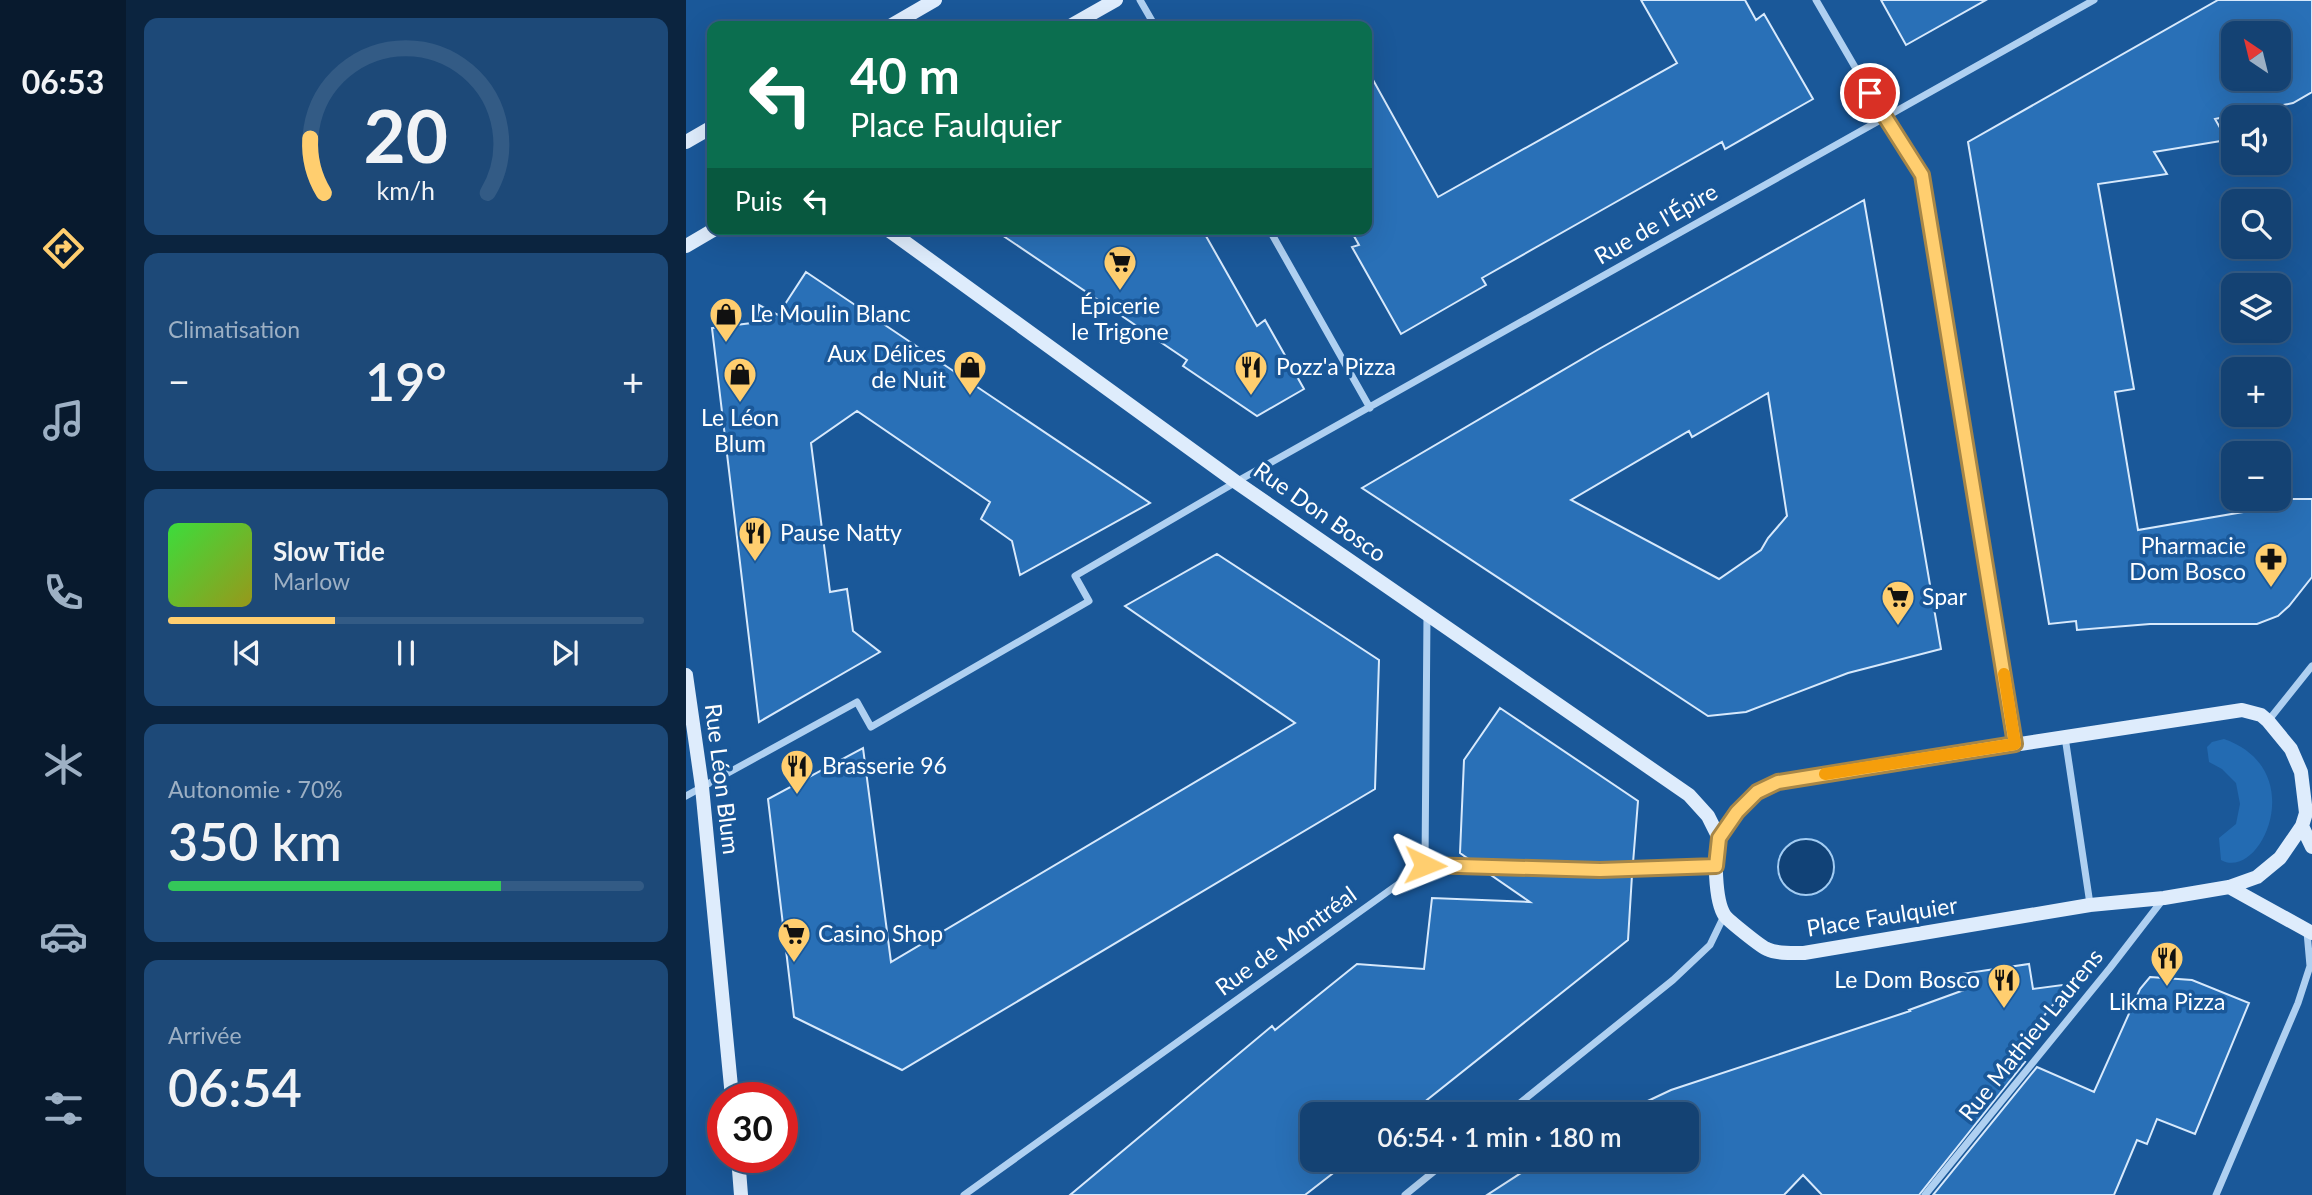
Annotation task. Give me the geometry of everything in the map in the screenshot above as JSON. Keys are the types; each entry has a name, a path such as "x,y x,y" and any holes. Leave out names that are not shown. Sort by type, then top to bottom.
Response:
{"street":[{"path":"899,21 935,0"},
{"path":"1079,21 1116,0"},
{"path":"1140,0 1152,21"},
{"path":"1816,0 1884,117 1922,175 2015,744"},
{"name":"Rue de l'Épire","path":"702,786 857,702 871,727 1089,601 1075,576 1236,482 2094,0"},
{"path":"686,142 707,130"},
{"path":"686,246 707,234"},
{"name":"Rue Don Bosco","path":"895,235 1236,482 1689,795 1708,816 1719,838"},
{"path":"1272,235 1370,408"},
{"path":"1427,613 1425,865 1600,870 1716,866"},
{"path":"2268,721 2312,666"},
{"name":"Rue Léon Blum","path":"686,675 702,786 731,1082"},
{"path":"1521,1102 1673,980 1710,946 1724,915 1718,892 1716,866 1719,838 1737,812 1757,792 1778,782 2242,710 2260,715 2268,721 2291,749 2301,772 2306,813 2302,826 2312,847"},
{"path":"2065,737 2090,905"},
{"path":"686,796 702,786"},
{"name":"Place Faulquier","path":"1724,915 1767,950 1804,953 2090,905 2164,898 2229,887 2257,877 2280,858 2302,826"},
{"name":"Rue de Montréal","path":"964,1195 1425,865"},
{"path":"2216,1195 2298,1003 2310,966 2309,932 2229,887"},
{"name":"Rue Mathieu Laurens","path":"1925,1195 2164,898"},
{"path":"1405,1195 1433,1172"},
{"path":"739,1173 741,1195"}],"shaded area":[{"path":"2224,739 2251,754 2266,774 2272,797 2270,819 2262,840 2250,855 2236,862 2221,860 2219,838 2236,824 2240,804 2236,783 2222,769 2209,762 2207,747 2212,742"},
{"path":"1806,839 1817,841 1826,847 1832,856 1832,878 1826,887 1817,893 1806,895 1795,893 1786,887 1780,878 1778,867 1780,856 1786,847 1795,841"}],"building":[{"path":"1641,0 1745,0 1756,20 1764,14 1813,99 1725,149 1722,142 1482,278 1486,285 1401,334 1352,247 1359,245 1353,235 1372,235 1372,78 1438,197 1677,63"},
{"path":"1881,0 1986,0 1906,45"},
{"path":"2218,0 2312,0 2312,92 2293,103 2283,105 2221,105 2221,118 2215,119 2221,130 2221,141 2154,152 2167,174 2098,184 2134,389 2115,392 2138,530 2244,511 2291,511 2291,499 2312,499 2312,577 2278,616 2257,624 2150,624 2077,630 2076,621 2049,624 1968,142"},
{"path":"1864,200 1941,649 1848,673 1746,712 1708,716 1362,488 1599,349","holes":["1768,393 1787,516 1761,550 1719,579 1571,500 1689,431 1692,437"]},
{"path":"1002,235 1205,235 1257,326 1265,320 1304,389 1257,416 1183,366 1187,360"},
{"path":"806,272 1150,503 1020,575 1012,541 981,519 990,502 857,411 811,443 830,592 847,589 853,631 880,652 759,722 712,328 759,322 759,305 778,315"},
{"path":"1217,554 1379,660 1375,789 902,1070 794,1017 768,799 863,748 891,962 1295,723 1125,606"},
{"path":"1500,708 1638,801 1633,863 1470,860 1460,853 1464,760"},
{"path":"1488,873 1632,875 1628,940 1424,1102 1300,1102 1300,1172 1335,1172 1305,1195 1070,1195 1272,1026 1275,1030 1357,964 1424,969 1432,898 1530,902"},
{"path":"2029,964 2033,989 2070,984 2011,1056 2025,1062 1919,1195 1822,1195 1803,1175 1784,1195 1487,1195 1522,1172 1699,1172 1699,1102 1646,1102 1671,1090 1910,1011 1964,990 1961,974"},
{"path":"2150,977 2192,980 2249,1003 2195,1134 2157,1119 2147,1144 2137,1140 2114,1195 1933,1195 2037,1067 2094,1092 2140,989"}],"slow traffic":[{"path":"1825,774 2015,744 2004,674"}],"place":[{"name":"Épicerie le Trigone","path":"1120,292"},
{"name":"Le Moulin Blanc","path":"726,344"},
{"name":"Aux Délices de Nuit","path":"970,397"},
{"name":"Pozz'a Pizza","path":"1251,397"},
{"name":"Le Léon Blum","path":"740,404"},
{"name":"Pause Natty","path":"755,563"},
{"name":"Pharmacie Dom Bosco","path":"2271,589"},
{"name":"Spar","path":"1898,627"},
{"name":"Brasserie 96","path":"797,796"},
{"name":"Casino Shop","path":"794,964"},
{"name":"Likma Pizza","path":"2167,988"},
{"name":"Le Dom Bosco","path":"2004,1010"}],"route":[{"path":"1425,865 1600,870 1716,866 1719,838 1737,812 1757,792 1778,782 2015,744 1922,175 1870,93"}]}
